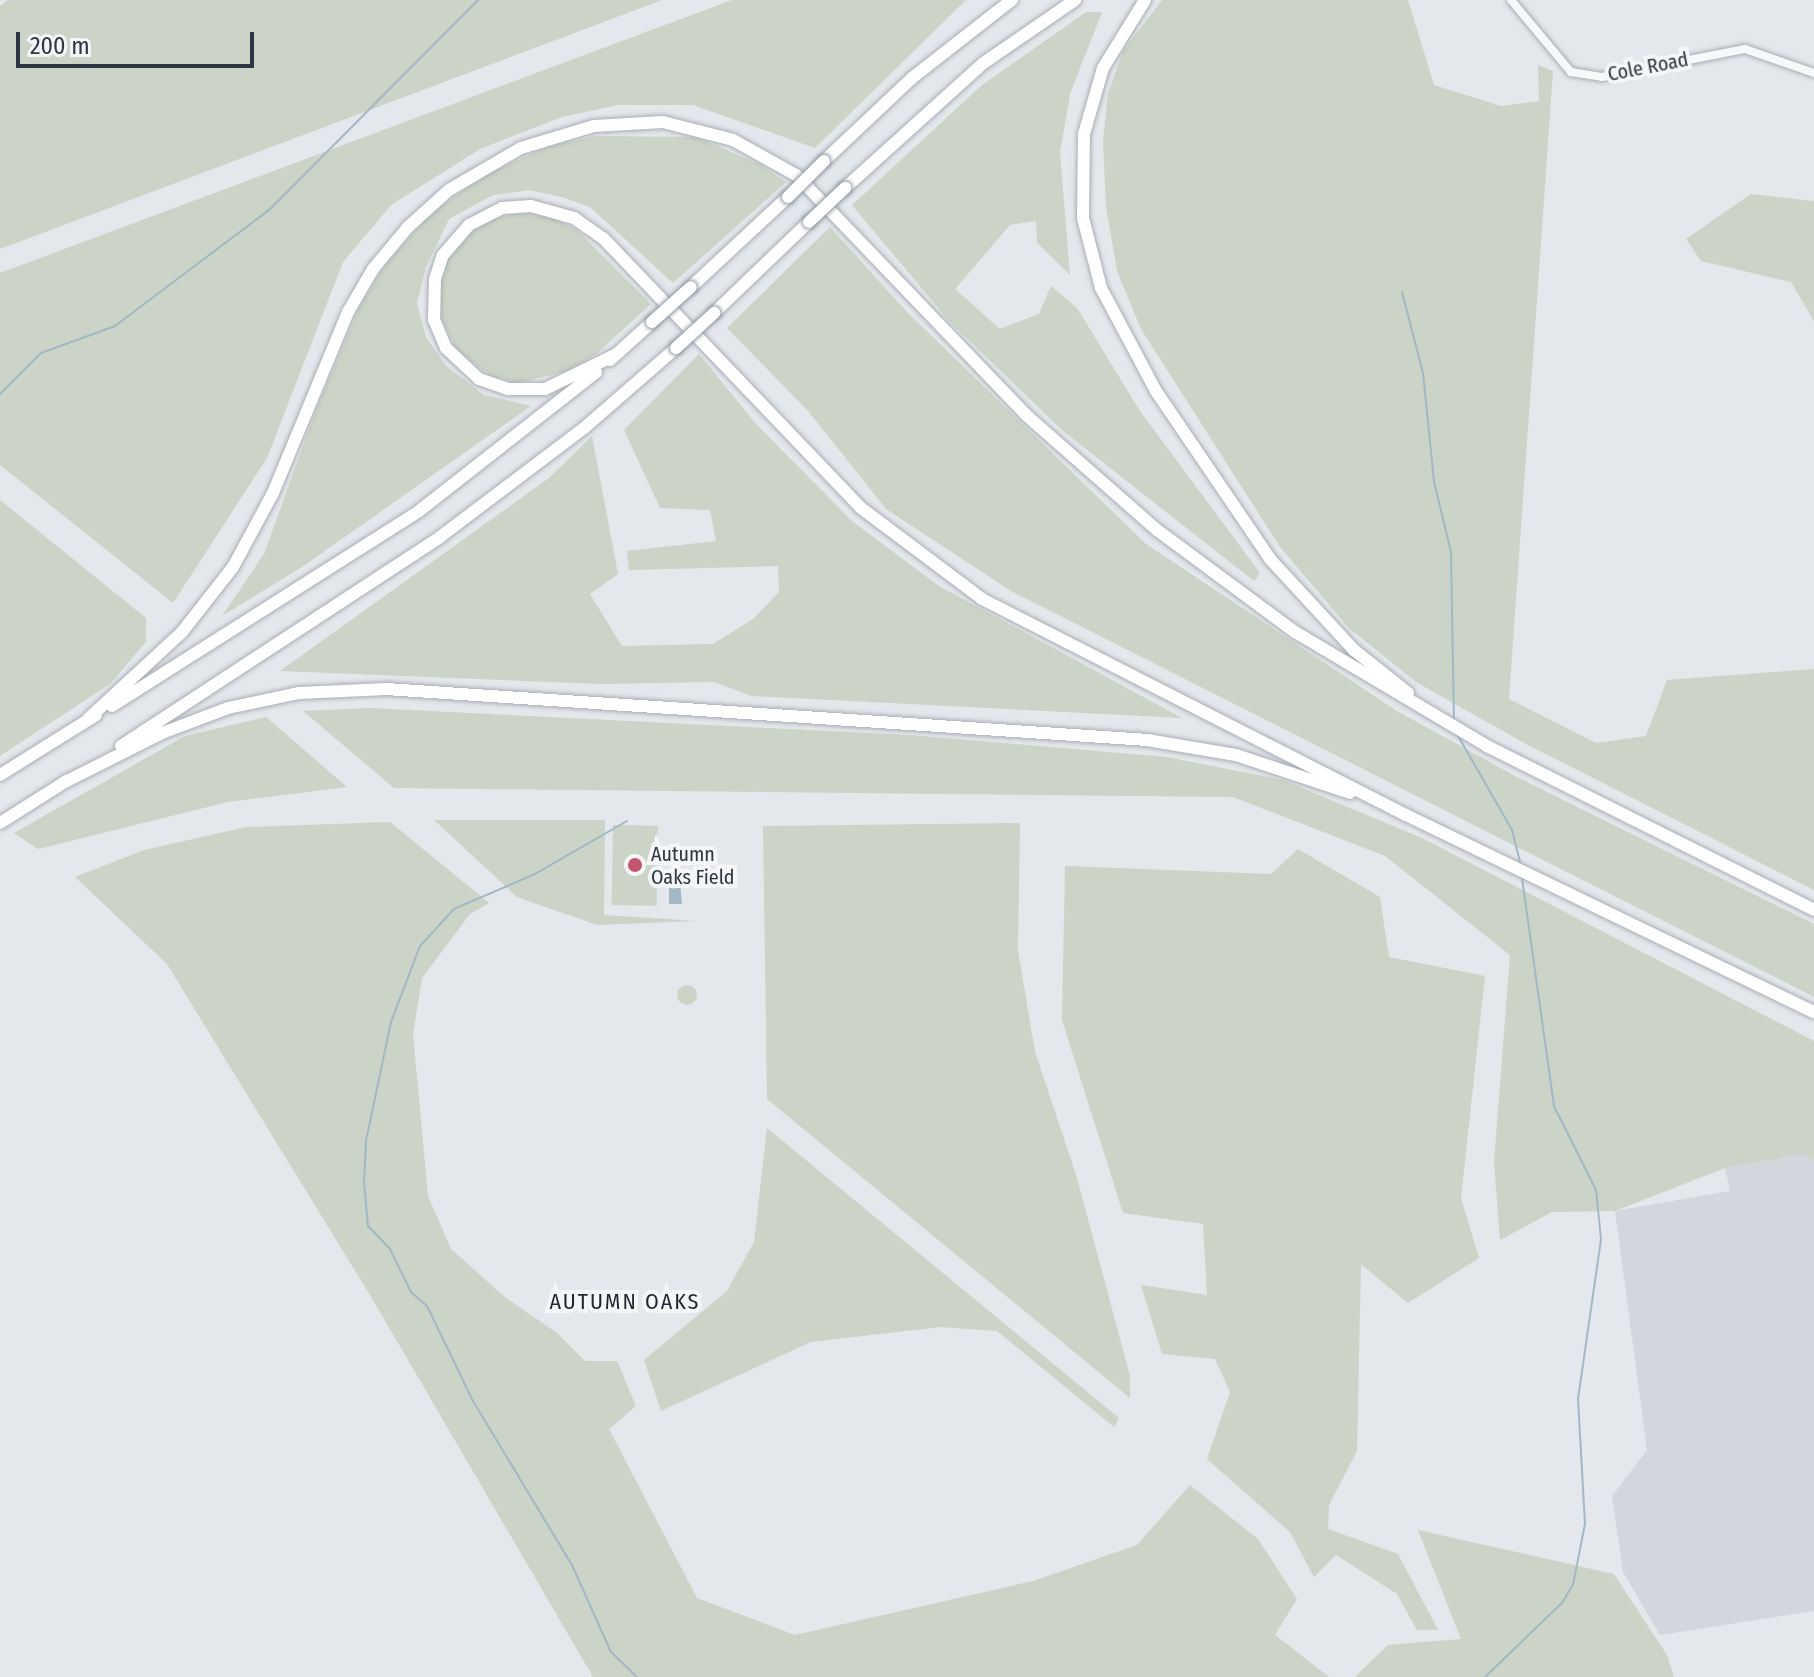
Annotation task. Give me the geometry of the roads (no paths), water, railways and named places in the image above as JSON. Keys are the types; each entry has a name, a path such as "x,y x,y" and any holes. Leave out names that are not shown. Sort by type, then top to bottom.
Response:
{"highway":[{"path":"0,775 88,719 171,673 395,527 500,451 691,287 961,36 1012,0"},
{"path":"0,823 440,537 584,428 714,313 958,83 1075,0"},
{"path":"1145,0 1103,68 1082,149 1084,229 1111,312 1187,440 1296,590 1381,674 1487,746"},
{"path":"88,719 182,632 233,567 273,493 348,312 373,269 408,227 470,176 521,148 573,130 641,121 712,131 796,175 1026,415 1157,530 1295,632 1487,746 1814,910"},
{"path":"615,355 545,389 508,389 479,379 446,348 434,320 435,279 443,255 469,225 502,208 531,206 574,218 603,238 832,480 936,569 1033,627 1406,815 1814,1012"},
{"path":"65,782 162,733 228,708 299,693 386,689 1147,740 1275,766 1406,815"}],"street":[{"name":"Cole Road","path":"1511,0 1571,72 1602,77 1745,49 1814,73"}],"water":[{"path":"669,882 680,882 682,904 669,904"}],"waterway":[{"path":"0,394 41,353 115,326 269,210 478,0"},
{"path":"1402,292 1423,373 1434,482 1451,552 1454,720"},
{"path":"1457,734 1512,830 1520,863"},
{"path":"627,821 535,874 454,909 420,946 391,1022 366,1141 364,1182 368,1226 390,1249 411,1292 427,1306 473,1401 572,1565 611,1652 637,1677"},
{"path":"1485,1677 1562,1603 1573,1585 1585,1524 1578,1399 1601,1239 1596,1190 1554,1106 1522,877"}],"place":[{"name":"Autumn Oaks Field","path":"635,865"}],"district":[{"name":"AUTUMN OAKS","path":"625,1302"}]}
